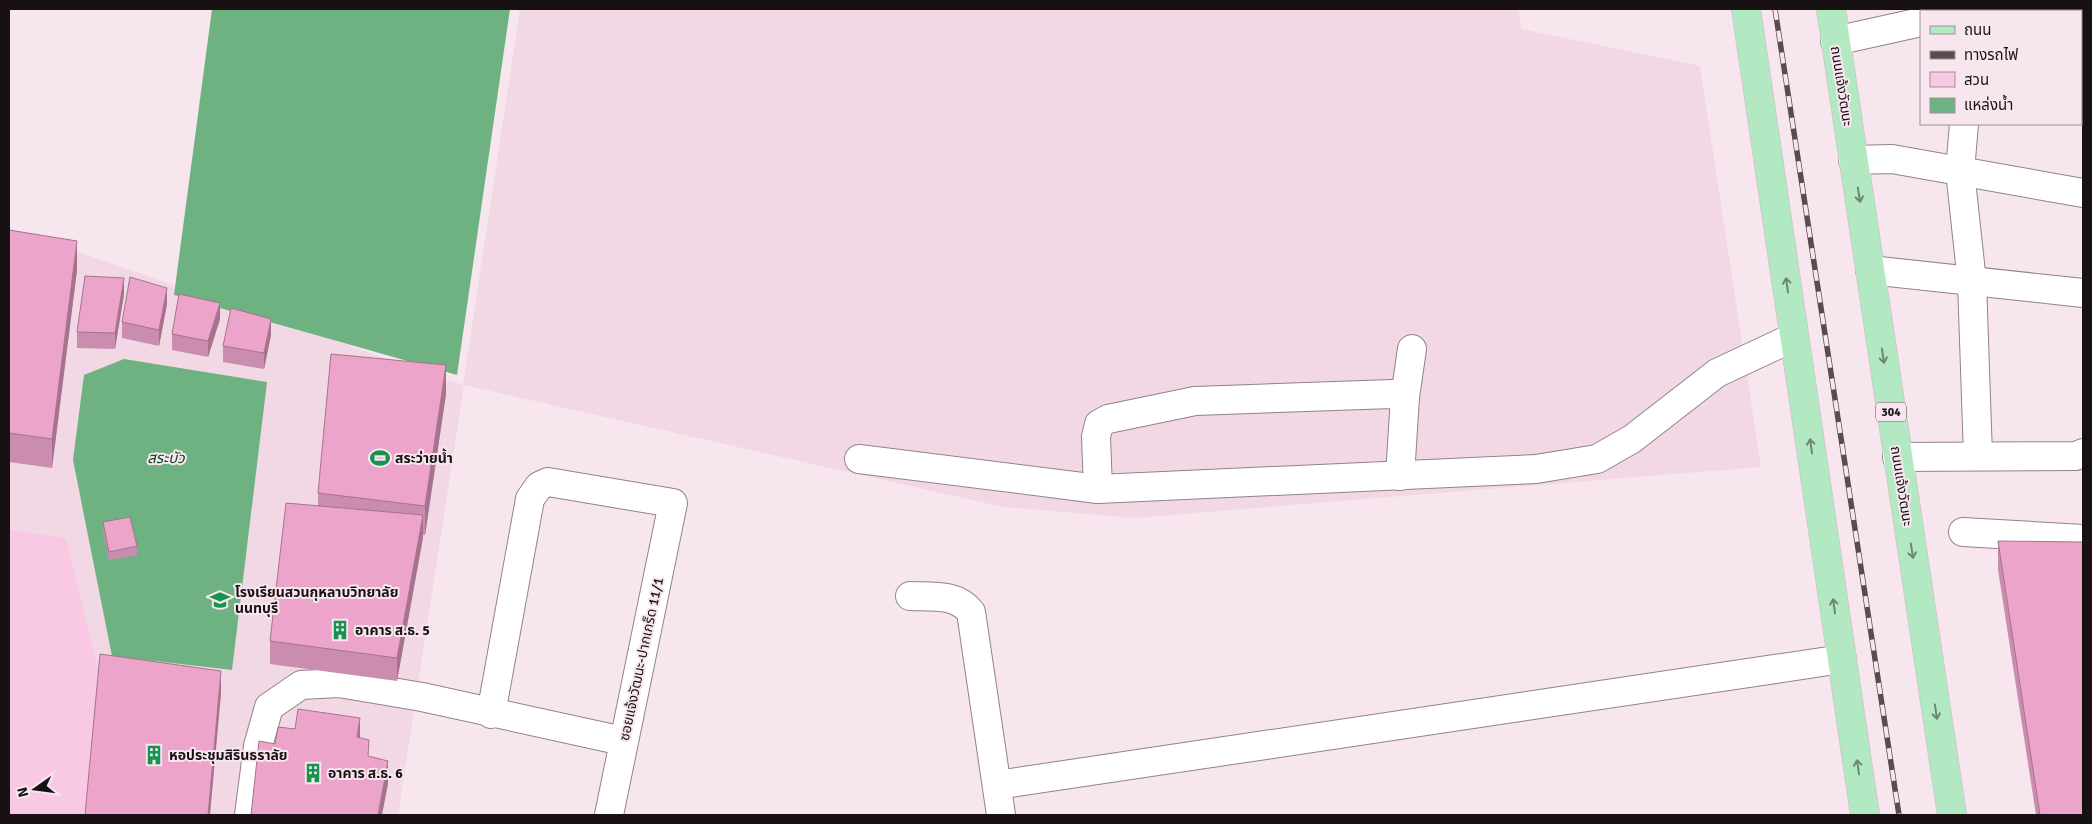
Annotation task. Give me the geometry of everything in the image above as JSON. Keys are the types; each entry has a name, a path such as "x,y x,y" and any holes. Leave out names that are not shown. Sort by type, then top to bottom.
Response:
{"main road":[{"path":"1746,9 1865,815"},
{"name":"ถนนแจ้งวัฒนะ","path":"1831,9 1952,815"}],"street":[{"path":"1835,42 1920,22"},
{"path":"1964,125 1960,171 1972,282 1978,456"},
{"path":"1853,160 1892,159 2083,193"},
{"path":"1870,270 1972,282 2061,289 2083,293"},
{"path":"859,459 1098,489 1536,469 1597,459 1632,439 1717,373 1794,337"},
{"path":"1400,476 1405,398 1412,349"},
{"path":"1098,489 1096,437 1099,424 1108,419 1195,401 1392,394 1405,398"},
{"path":"1897,457 2076,456 2083,453"},
{"name":"ซอยแจ้งวัฒนะ-ปากเกร็ด 11/1","path":"491,714 530,499 539,486 548,482 674,503 609,815"},
{"path":"1963,532 2083,539"},
{"path":"910,596 956,599 965,605 970,612 1000,815"},
{"path":"997,785 1842,659"},
{"path":"249,815 258,746 269,707 301,685 339,683 422,697 491,714 623,741"}],"shaded area":[{"path":"520,9 1518,9 1521,29 1700,66 1761,467 1133,518 1003,507 464,385 398,815 9,815 9,228 463,385"}],"green space":[{"path":"9,530 66,538 100,677 87,815 9,815"}],"water":[{"path":"212,9 510,9 457,375 174,295"},
{"name":"สระบัว","path":"124,359 267,382 232,670 112,656 73,460 84,375"}],"building":[{"path":"9,230 77,241 52,439 9,433"},
{"path":"85,276 124,278 115,333 77,332"},
{"path":"130,277 167,288 159,330 122,322"},
{"path":"179,294 220,303 208,341 172,334"},
{"path":"231,308 271,319 264,353 223,346"},
{"name":"สระว่ายน้ำ","path":"331,354 446,365 425,506 318,493"},
{"name":"อาคาร ส.ธ. 5","path":"286,503 423,515 397,658 270,641"},
{"path":"130,517 137,546 109,552 103,522"},
{"path":"1998,541 2083,542 2083,815 2040,815"},
{"name":"หอประชุมสิรินธราลัย","path":"100,654 221,671 208,815 85,815"},
{"name":"อาคาร ส.ธ. 6","path":"298,709 360,718 357,737 369,740 368,756 388,761 378,815 251,815 259,741 275,744 278,727 295,729"}],"railway":[{"path":"1775,9 1899,815"}],"place":[{"name":"สระว่ายน้ำ","path":"380,458"},
{"name":"โรงเรียนสวนกุหลาบวิทยาลัย นนทบุรี","path":"220,600"},
{"name":"อาคาร ส.ธ. 5","path":"340,630"},
{"name":"หอประชุมสิรินธราลัย","path":"154,755"},
{"name":"อาคาร ส.ธ. 6","path":"313,773"}]}
